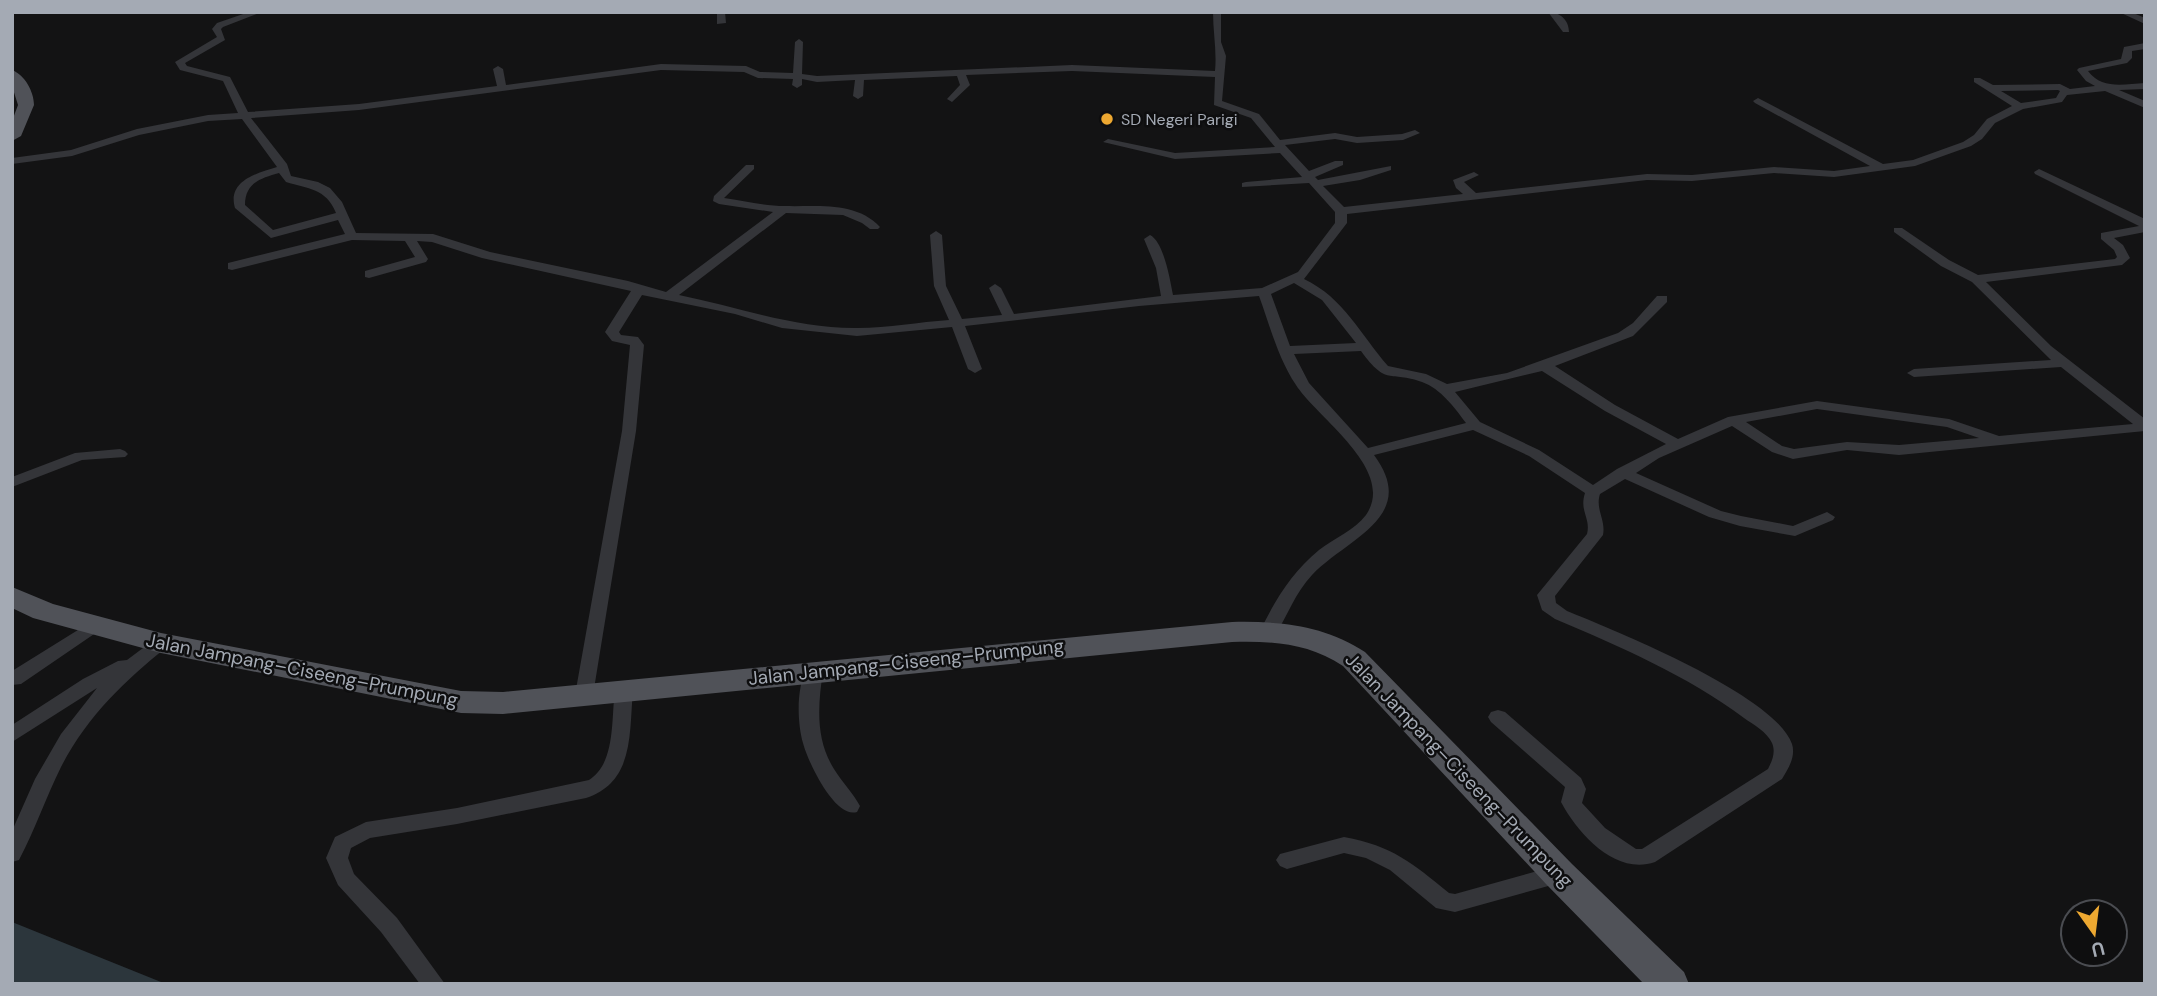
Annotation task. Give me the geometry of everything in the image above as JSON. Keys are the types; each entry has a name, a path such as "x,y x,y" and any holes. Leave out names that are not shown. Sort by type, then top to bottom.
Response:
{"main road":[{"path":"12,75 24,91 27,101 23,118 12,136"},
{"name":"Jalan Jampang–Ciseeng–Prumpung","path":"12,596 43,611 94,626 148,652 461,702 503,703 1058,647 1269,631 1316,638 1337,646 1354,659 1559,874 1670,984"}],"street":[{"path":"258,12 220,24 216,30 222,35 219,41 180,62 183,68 196,73 226,79 244,115 284,168 287,179 325,190 340,204 352,236"},
{"path":"232,266 352,236 433,238 486,255 628,285 638,290 738,311 782,324 843,331 955,324 1264,292 1297,280 1341,223 1341,211 1255,116 1217,103 1220,74 1217,12"},
{"path":"1552,12 1566,30"},
{"path":"2123,12 2145,21"},
{"path":"797,81 799,41"},
{"path":"2145,46 2127,49 2127,58 2124,61 2082,70 2089,79 2145,105"},
{"path":"1094,69 1103,58"},
{"path":"12,161 72,153 124,136 192,120 351,108 433,95 668,66 746,69 761,76 797,81 1094,69 1220,74"},
{"path":"498,69 502,87"},
{"path":"952,99 965,85 961,74"},
{"path":"858,96 860,77"},
{"path":"1977,80 2020,106"},
{"path":"2049,81 2065,89"},
{"path":"1993,88 2145,86"},
{"path":"1341,211 1647,177 1692,178 1774,170 1834,174 1882,169 1926,160 1967,144 1978,137 1991,121 2020,106 2059,100 2065,89"},
{"path":"429,107 433,95"},
{"path":"1758,101 1882,169"},
{"path":"1108,142 1175,156 1280,146 1335,136 1357,141 1406,137 1415,133"},
{"path":"1311,180 1339,163"},
{"path":"750,167 718,198 719,201 861,216 874,227"},
{"path":"284,168 251,178 244,184 237,196 239,206 251,218 271,234 342,215"},
{"path":"1246,185 1360,177 1387,168"},
{"path":"2039,172 2145,226"},
{"path":"1473,196 1460,186 1458,180 1474,175"},
{"path":"668,297 783,209"},
{"path":"1976,279 2118,262 2124,258 2121,251 2105,236 2145,226"},
{"path":"1898,230 1945,263 1976,279 2062,363 2145,426"},
{"path":"936,235 940,286 948,299 955,324 975,369"},
{"path":"369,274 422,259 408,236"},
{"path":"1150,239 1162,268 1168,300"},
{"path":"1297,280 1319,290 1334,302 1388,373 1428,379 1443,389 1475,425 1534,453 1593,492"},
{"path":"995,288 1010,318"},
{"path":"584,695 627,443 637,345 633,340 617,338 613,330 638,290"},
{"path":"1264,292 1304,388 1365,453 1382,486 1375,514 1310,565 1294,581 1283,597 1269,631"},
{"path":"1443,389 1489,383 1546,367 1630,332 1662,299"},
{"path":"1286,350 1366,347"},
{"path":"1914,373 2062,363"},
{"path":"1546,367 1609,408 1676,444"},
{"path":"1498,717 1574,783 1576,794 1571,802 1579,816 1624,853 1635,858 1648,856 1775,774 1784,757 1782,743 1771,729 1728,695 1684,668 1561,615 1548,606 1546,595 1595,536 1597,526 1589,504 1593,492 1622,472 1676,444 1733,420 1817,405 1949,423 1998,440"},
{"path":"1733,420 1777,449 1793,454 1847,446 1899,450 2145,426"},
{"path":"1365,453 1475,425"},
{"path":"12,482 80,456 120,454"},
{"path":"1622,472 1715,514 1740,521 1795,531 1827,517"},
{"path":"14,679 94,626"},
{"path":"12,735 90,684 148,652"},
{"path":"12,854 73,730 148,652"},
{"path":"814,671 807,704 810,734 816,755 838,792 850,806"},
{"path":"434,984 389,925 346,879 337,858 342,843 366,830 457,816 586,790 601,783 610,774 615,762 624,690"},
{"path":"1287,860 1344,845 1370,850 1398,864 1444,902 1455,903 1559,874"}],"shaded area":[{"path":"12,922 166,984 12,984"}],"place":[{"name":"SD Negeri Parigi","path":"1107,119"}]}
